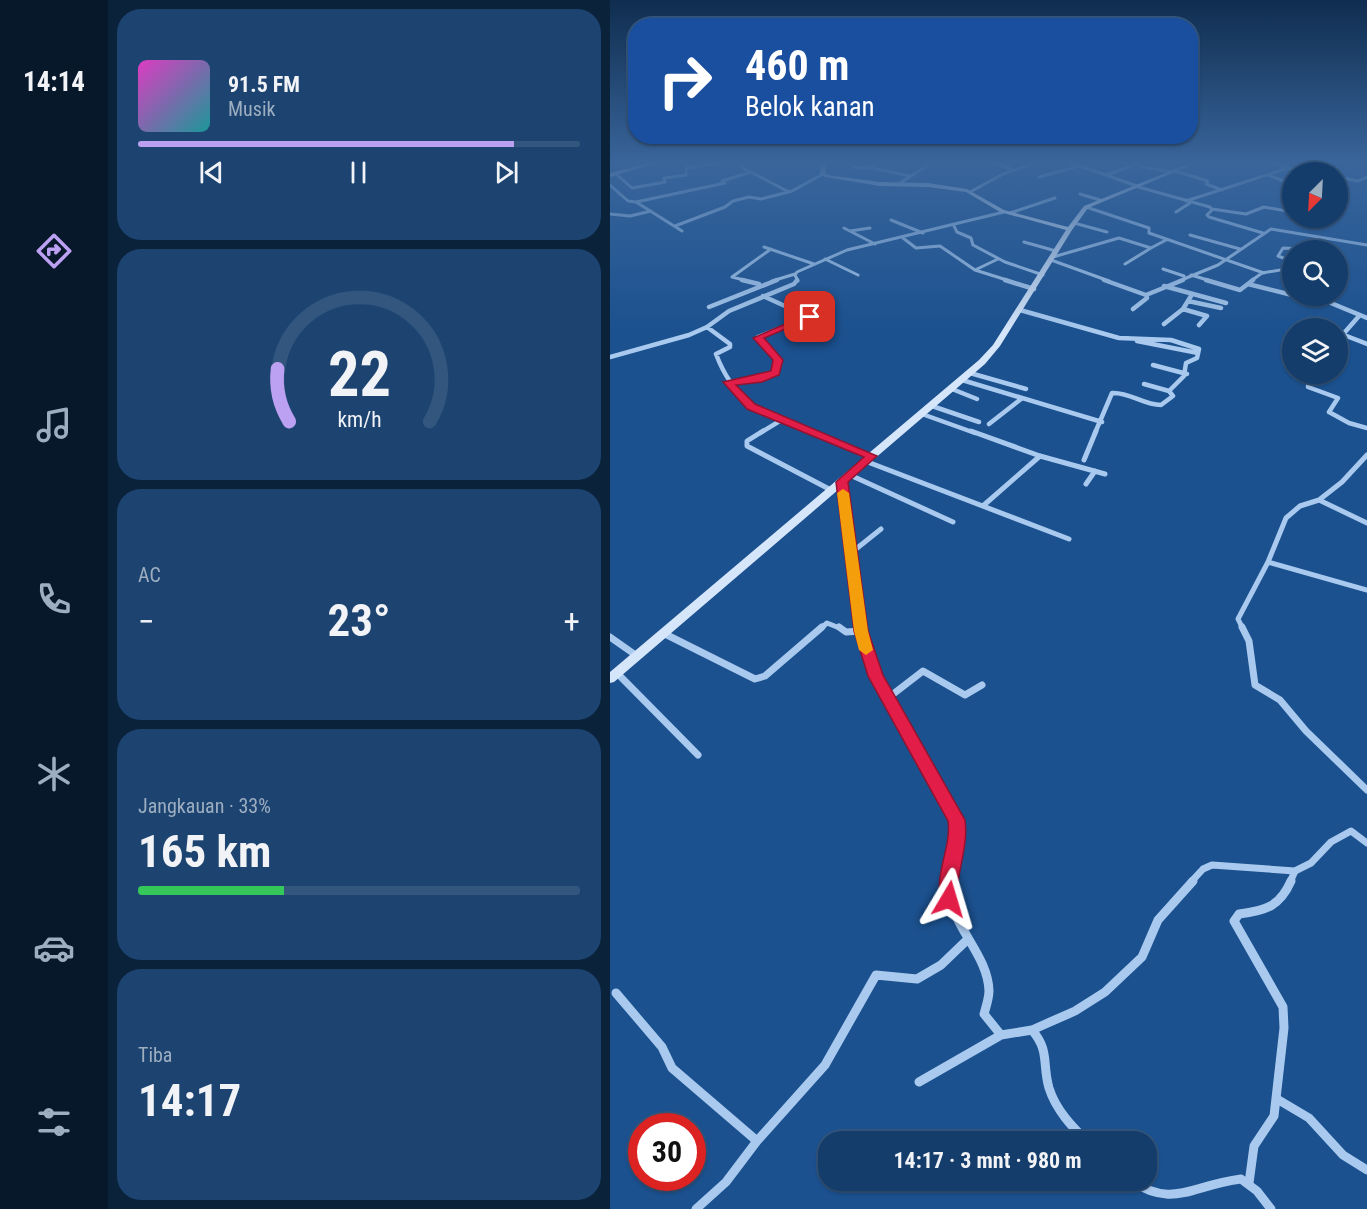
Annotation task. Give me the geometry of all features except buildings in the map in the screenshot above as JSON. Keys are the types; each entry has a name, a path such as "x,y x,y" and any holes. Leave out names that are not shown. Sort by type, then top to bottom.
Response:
{"street":[{"path":"665,219 682,231"},
{"path":"675,226 692,219"},
{"path":"709,307 760,285 795,274 847,250 979,219"},
{"path":"1041,219 1107,232"},
{"path":"698,755 613,676 842,482 867,456 932,406 970,373 996,346 1076,219"},
{"path":"1128,219 1150,228 1149,233 1166,240 1264,273"},
{"path":"1218,219 1263,233"},
{"path":"891,220 923,233"},
{"path":"954,226 957,232 971,238 973,245 998,259 1043,275"},
{"path":"844,228 875,244"},
{"path":"850,231 870,228"},
{"path":"1133,309 1147,298 1146,295 1226,259 1263,233 1278,229 1317,238 1366,245"},
{"path":"1190,235 1240,249"},
{"path":"903,238 916,248 940,246 975,270 1034,289"},
{"path":"1054,256 1119,238 1152,248"},
{"path":"1125,264 1166,240"},
{"path":"1024,242 1146,295"},
{"path":"764,247 814,264"},
{"path":"760,285 732,277 771,249"},
{"path":"824,259 858,275"},
{"path":"975,270 998,259"},
{"path":"1163,269 1238,291 1264,273 1282,270"},
{"path":"610,357 681,338 707,327 729,310 794,284 798,281 795,274"},
{"path":"1248,284 1282,293"},
{"path":"1164,286 1191,296 1226,303"},
{"path":"728,382 762,379 776,373 778,360 758,338 810,317 763,296"},
{"path":"1164,324 1183,309 1191,296"},
{"path":"1188,301 1221,308"},
{"path":"1339,306 1366,318"},
{"path":"1183,309 1207,316 1199,325"},
{"path":"1020,310 1133,340 1148,338 1193,346 1198,348 1198,353 1195,360 1186,363 1187,374"},
{"path":"1348,330 1359,315"},
{"path":"707,327 730,344 730,347 716,354 728,382 751,406 984,506 1069,539"},
{"path":"1348,337 1366,344"},
{"path":"1153,365 1187,374"},
{"path":"970,373 1026,388"},
{"path":"1169,391 1187,374"},
{"path":"962,380 1102,422"},
{"path":"1084,460 1114,392 1126,393 1157,406 1172,396 1169,391 1144,384"},
{"path":"1308,384 1308,387 1338,398 1329,412 1349,423 1366,428"},
{"path":"952,389 977,399"},
{"path":"989,424 1021,399"},
{"path":"932,406 979,422"},
{"path":"922,414 1040,456 1105,474"},
{"path":"782,419 747,441 747,446 831,490"},
{"path":"984,506 1040,456"},
{"path":"1366,456 1342,482 1319,500 1300,506 1286,518 1268,562 1238,619 1249,641 1255,685 1280,700 1306,731 1366,790"},
{"path":"1086,484 1095,471"},
{"path":"850,475 953,522"},
{"path":"842,482 861,631 868,658 956,820 958,834 949,884 949,899 989,983 985,1005 986,1018 1001,1035"},
{"path":"1319,500 1366,524"},
{"path":"851,553 881,529"},
{"path":"1268,562 1366,590"},
{"path":"663,633 755,679 765,676 827,623 835,624 846,632 861,631"},
{"path":"610,637 637,656"},
{"path":"888,698 923,671 968,696 982,685"},
{"path":"919,1082 1001,1035 1032,1030 1075,1011 1105,992 1142,957 1158,920 1203,869 1222,864 1295,871 1311,863 1331,842 1351,831 1357,833 1366,843"},
{"path":"1249,1184 1254,1146 1274,1116 1284,1028 1283,1007 1234,921 1239,915 1269,911 1278,905 1295,871"},
{"path":"696,1209 726,1182 757,1141 825,1065 876,975 880,973 907,980 918,978 947,958 968,939"},
{"path":"616,993 662,1047 672,1068 757,1141"},
{"path":"1032,1030 1046,1050 1046,1074 1054,1100 1078,1131"},
{"path":"1277,1099 1309,1118 1343,1155 1366,1170"},
{"path":"1139,1191 1147,1199 1163,1206 1226,1181 1241,1179 1249,1184 1271,1209"}],"slow traffic":[{"path":"843,493 861,631 866,650"}],"route":[{"path":"810,317 757,338 778,360 779,366 776,373 762,379 728,382 740,398 751,406 871,456 842,482 861,631 868,658 876,676 926,770 956,820 957,848 949,884 949,899"}]}
